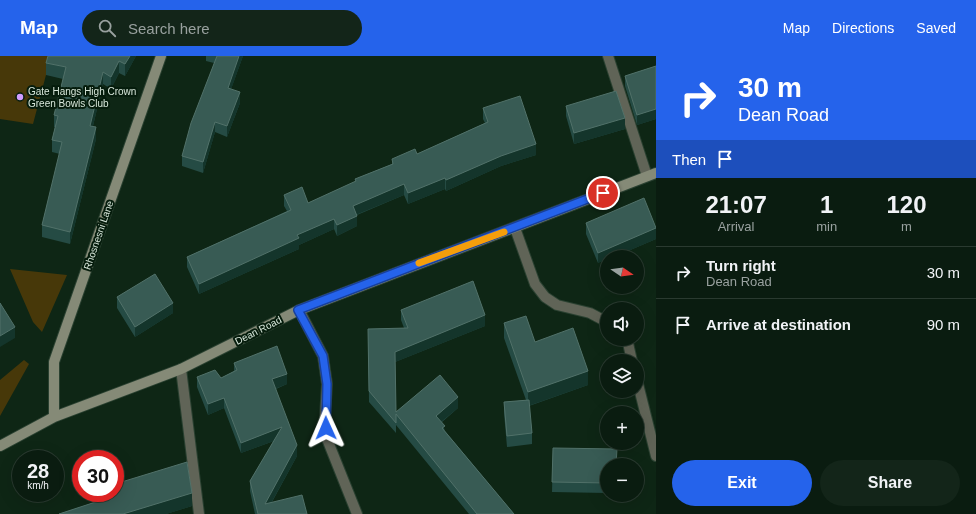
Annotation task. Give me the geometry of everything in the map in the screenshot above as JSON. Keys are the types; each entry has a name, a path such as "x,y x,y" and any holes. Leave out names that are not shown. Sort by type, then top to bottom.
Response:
{"street":[{"name":"Rhosnesni Lane","path":"54,416 54,362 161,56"},
{"path":"608,56 652,174"},
{"name":"Dean Road","path":"0,446 54,416 181,369 298,310 515,228 652,174"},
{"path":"515,228 534,284 545,297 557,305 590,313 600,318"},
{"path":"298,310 323,356 327,384 325,417 327,439 357,514"},
{"path":"181,369 199,514"},
{"path":"642,398 656,456"}],"shaded area":[{"name":"Gate Hangs High Crown Green Bowls Club","path":"0,56 51,56 33,124 0,119"},
{"path":"10,269 67,275 42,332 33,322"},
{"path":"24,360 29,364 0,416 0,380"}],"building":[{"path":"48,56 130,56 125,64 119,61 111,77 103,72 90,126 96,127 70,232 42,225 62,142 52,140 58,116 54,115 66,67 46,63"},
{"path":"217,56 239,56 228,88 240,92 227,126 215,122 203,162 182,156 191,123"},
{"path":"656,66 656,109 637,115 625,76"},
{"path":"616,91 625,118 574,133 566,106"},
{"path":"520,96 536,144 501,156 446,180 445,178 408,193 404,184 353,206 357,216 337,225 334,219 297,235 299,238 199,284 187,257 291,210 284,195 302,187 308,203 356,181 355,179 393,164 392,159 415,149 417,154 488,122 483,108"},
{"path":"644,198 656,228 605,250 600,250 598,253 586,223"},
{"path":"155,274 173,303 135,327 117,297"},
{"path":"473,281 485,315 395,352 396,412 440,375 458,397 436,416 445,426 442,428 514,514 477,514 396,414 396,423 369,391 368,329 408,328 401,310"},
{"path":"0,303 15,327 0,336"},
{"path":"526,316 535,342 573,328 588,371 528,392 504,323"},
{"path":"277,346 287,374 272,379 297,445 265,504 302,495 307,514 258,514 250,481 282,427 241,443 224,398 208,404 197,377 215,370 221,378 237,370 234,363"},
{"path":"529,400 532,433 507,436 504,402"},
{"path":"553,448 617,450 616,458 600,458 600,483 552,482"},
{"path":"187,462 192,493 123,514 59,514 96,502 124,502 124,481"}],"slow traffic":[{"path":"419,263 504,232"}],"place":[{"name":"Gate Hangs High Crown Green Bowls Club","path":"20,97"}],"route":[{"path":"326,428 325,417 327,384 323,356 298,310 603,193"}]}
